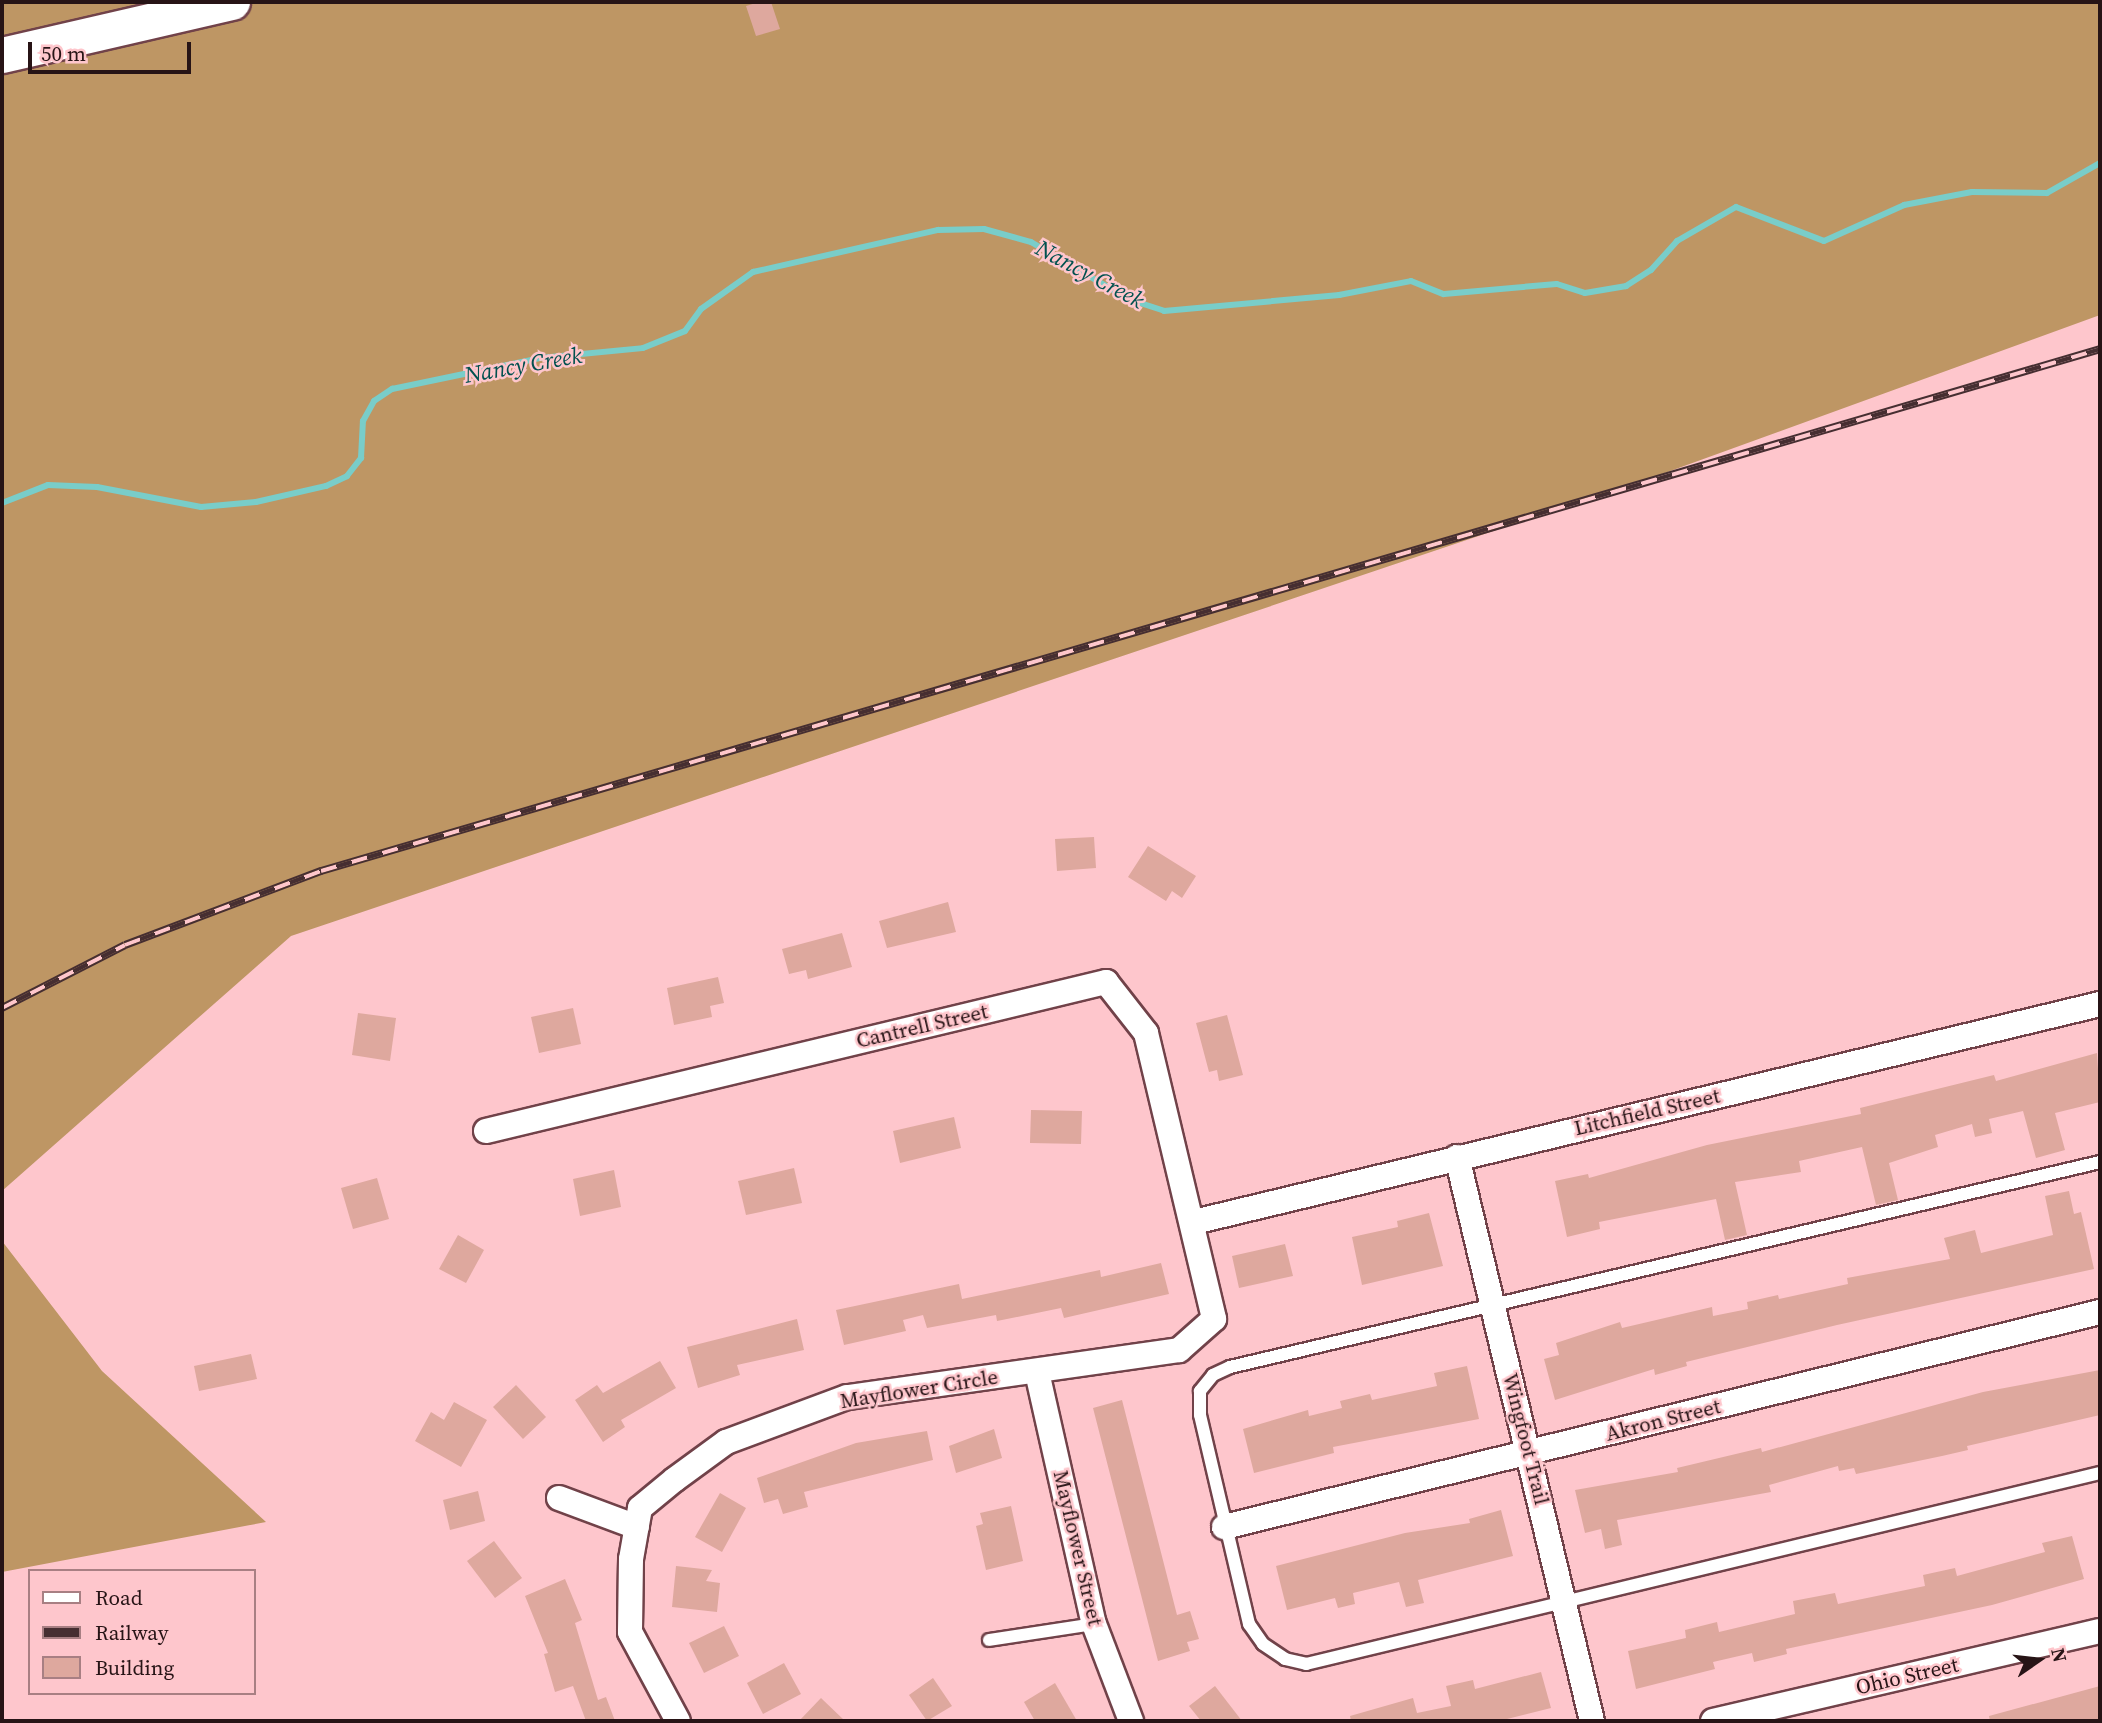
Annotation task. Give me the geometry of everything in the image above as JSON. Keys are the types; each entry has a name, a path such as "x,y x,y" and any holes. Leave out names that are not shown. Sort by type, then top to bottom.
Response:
{"main road":[{"path":"2,55 232,2"}],"street":[{"name":"Cantrell Street","path":"486,1131 1106,982 1146,1033 1194,1222"},
{"name":"Litchfield Street","path":"1194,1222 2100,1004"},
{"name":"Wingfoot Trail","path":"1457,1157 1566,1602 1592,1721"},
{"name":"Mayflower Circle","path":"678,1721 630,1632 631,1559 640,1508 726,1442 847,1396 1037,1372 1179,1350 1214,1319 1194,1222"},
{"name":"Akron Street","path":"1224,1527 2100,1311"},
{"name":"Mayflower Street","path":"1037,1372 1094,1624 1131,1721"},
{"path":"559,1498 637,1527"},
{"name":"Ohio Street","path":"1713,1721 2100,1631"}],"lane":[{"path":"2100,1162 1230,1367 1213,1376 1200,1391 1200,1415 1224,1527 1250,1624 1263,1644 1285,1659 1306,1664 2100,1473"},
{"path":"989,1640 1094,1624"}],"shaded area":[{"path":"2,2 2100,2 2100,315 1651,478 291,936 2,1191"},
{"path":"2,1241 102,1371 266,1522 2,1572"}],"building":[{"path":"771,2 780,29 756,36 746,6"},
{"path":"1094,837 1096,868 1057,871 1055,839"},
{"path":"1148,846 1196,876 1182,898 1172,891 1166,901 1128,877"},
{"path":"948,902 956,932 887,948 879,921"},
{"path":"842,933 852,967 808,979 806,970 789,974 782,949"},
{"path":"718,977 724,1003 710,1006 712,1017 674,1025 667,988"},
{"path":"573,1008 581,1044 539,1053 531,1017"},
{"path":"358,1013 396,1018 390,1061 352,1055"},
{"path":"1227,1015 1243,1075 1219,1081 1217,1070 1209,1072 1196,1023"},
{"path":"2097,1053 2100,1102 2055,1113 2065,1150 2036,1158 2023,1111 1989,1119 1992,1133 1975,1137 1972,1124 1935,1135 1938,1147 1889,1163 1898,1200 1876,1205 1862,1147 1799,1161 1801,1172 1735,1182 1747,1235 1725,1240 1716,1199 1599,1222 1600,1229 1567,1237 1555,1181 1588,1174 1589,1178 1707,1145 1861,1114 1860,1108 1994,1075 1996,1081"},
{"path":"1031,1110 1082,1111 1081,1144 1030,1143"},
{"path":"954,1117 961,1148 900,1163 893,1131"},
{"path":"794,1168 802,1203 746,1215 738,1181"},
{"path":"614,1170 621,1207 580,1216 573,1179"},
{"path":"377,1178 389,1219 353,1229 341,1188"},
{"path":"2069,1191 2074,1214 2081,1212 2094,1269 1837,1325 1686,1362 1687,1366 1655,1375 1654,1369 1555,1400 1544,1359 1559,1355 1556,1343 1620,1322 1622,1328 1712,1307 1713,1316 1748,1309 1747,1302 1778,1295 1779,1299 1848,1284 1847,1278 1950,1259 1944,1238 1975,1230 1981,1253 2053,1235 2045,1196"},
{"path":"1429,1213 1443,1266 1362,1285 1352,1237 1398,1227 1397,1221"},
{"path":"458,1235 484,1250 466,1283 439,1269"},
{"path":"1285,1244 1293,1276 1239,1288 1232,1256"},
{"path":"1161,1263 1169,1294 1064,1318 1061,1308 997,1321 996,1315 927,1328 923,1315 903,1320 906,1331 844,1345 836,1310 959,1284 962,1299 1100,1270 1101,1277"},
{"path":"797,1319 804,1350 737,1365 740,1375 698,1388 687,1347"},
{"path":"251,1354 257,1379 199,1391 194,1366"},
{"path":"660,1361 676,1388 621,1420 625,1427 603,1442 575,1400 597,1385 603,1393"},
{"path":"1467,1366 1479,1419 1333,1447 1334,1453 1254,1473 1243,1429 1308,1410 1309,1416 1342,1408 1340,1401 1370,1394 1372,1400 1437,1386 1434,1373"},
{"path":"2100,1370 2100,1415 1967,1446 1968,1450 1942,1456 1856,1474 1854,1468 1839,1471 1838,1466 1769,1485 1771,1492 1617,1520 1622,1545 1605,1549 1601,1529 1585,1533 1575,1490 1678,1472 1677,1468 1761,1448 1762,1452 1983,1392"},
{"path":"516,1385 546,1417 523,1439 493,1407"},
{"path":"1122,1400 1177,1615 1190,1611 1199,1639 1187,1642 1190,1651 1158,1661 1093,1408"},
{"path":"454,1402 487,1420 461,1467 415,1441 431,1412 444,1420"},
{"path":"994,1429 1002,1458 956,1473 949,1446"},
{"path":"927,1431 933,1460 804,1492 808,1507 783,1514 778,1499 764,1503 757,1478 856,1443"},
{"path":"478,1491 485,1521 450,1530 443,1500"},
{"path":"720,1493 746,1508 722,1552 695,1537"},
{"path":"1011,1506 1023,1561 986,1570 976,1526 983,1524 980,1513"},
{"path":"1501,1510 1513,1556 1418,1580 1424,1603 1406,1607 1399,1582 1353,1593 1355,1604 1338,1608 1335,1598 1287,1610 1276,1566 1405,1533 1470,1523 1469,1519"},
{"path":"2072,1536 2084,1579 1992,1605 1786,1649 1787,1654 1754,1662 1752,1653 1713,1662 1715,1669 1636,1689 1628,1651 1686,1638 1685,1630 1717,1622 1719,1632 1795,1614 1793,1601 1835,1593 1838,1604 1925,1586 1923,1575 1955,1568 1957,1576 2045,1552 2042,1543"},
{"path":"494,1541 522,1578 495,1598 467,1561"},
{"path":"676,1566 712,1570 706,1581 720,1583 717,1612 672,1607"},
{"path":"565,1579 582,1620 575,1623 598,1700 606,1697 615,1721 586,1721 573,1686 555,1692 544,1654 548,1653 525,1596"},
{"path":"724,1626 739,1656 704,1673 689,1643"},
{"path":"784,1663 801,1694 763,1714 747,1683"},
{"path":"1541,1672 1551,1708 1499,1721 1351,1721 1350,1716 1413,1698 1417,1713 1451,1706 1446,1686 1473,1680 1475,1689"},
{"path":"933,1678 952,1706 927,1721 909,1695"},
{"path":"1055,1683 1077,1721 1035,1721 1024,1702"},
{"path":"1215,1686 1242,1721 1201,1721 1189,1706"},
{"path":"2100,1686 2100,1721 1990,1721 1989,1716"},
{"path":"821,1698 845,1721 799,1721"}],"waterway":[{"name":"Nancy Creek","path":"2,503 48,485 97,487 201,507 256,502 326,486 347,476 361,458 363,421 374,401 392,389 540,358 643,348 685,331 701,309 753,272 938,230 984,229 1031,242 1128,299 1164,311 1339,295 1411,281 1444,294 1557,284 1585,293 1626,286 1651,270 1677,241 1736,207 1824,241 1904,205 1972,192 2047,193 2100,163"}],"railway":[{"path":"2,1008 125,945 321,871 2100,349"}]}
